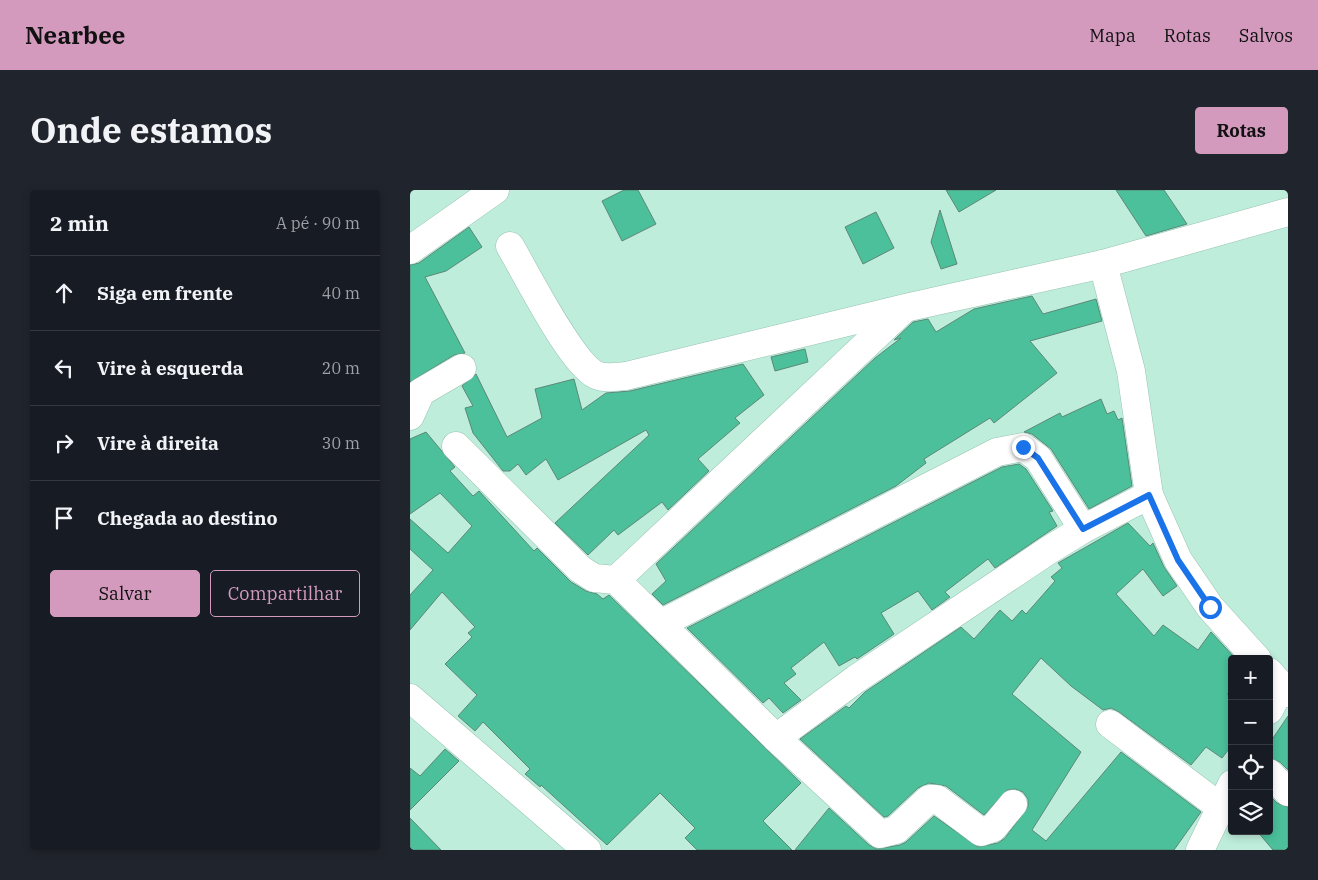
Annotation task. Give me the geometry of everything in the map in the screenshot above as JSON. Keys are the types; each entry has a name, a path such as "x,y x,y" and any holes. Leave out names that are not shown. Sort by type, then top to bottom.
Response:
{"street":[{"path":"410,250 494,190"},
{"path":"510,246 573,353 594,374 605,378 626,376 905,308 1104,264 1288,212"},
{"path":"1104,264 1131,371 1149,495 1178,560 1210,607 1253,655"},
{"path":"616,580 905,308"},
{"path":"410,416 421,392 462,368"},
{"path":"456,446 580,569 594,578 616,580 776,738 880,834 896,830 929,799 937,799 981,832 993,828 1013,804"},
{"path":"660,624 997,452 1023,447 1038,458 1083,529"},
{"path":"776,738 856,679 1083,529 1149,495"},
{"path":"1273,701 1280,684"},
{"path":"410,698 587,850"},
{"path":"1110,724 1226,796 1200,850"},
{"path":"1273,777 1288,792"}],"building":[{"path":"624,190 638,190 656,224 622,241 602,201"},
{"path":"946,190 996,190 959,212"},
{"path":"1116,190 1164,190 1187,224 1146,236"},
{"path":"940,210 957,264 941,269 931,242"},
{"path":"876,212 894,248 863,264 845,227"},
{"path":"469,227 482,247 446,271 425,277 465,353 454,355 410,382 410,265 419,263"},
{"path":"1032,296 1043,314 1096,299 1102,321 1030,341 1057,373 994,423 990,418 924,459 926,463 896,486 663,605 652,594 666,581 656,564 875,358 901,338 894,340 913,322 928,319 936,332 974,309"},
{"path":"805,349 808,362 775,371 771,357"},
{"path":"743,364 764,395 735,418 740,423 698,459 709,471 668,510 662,502 618,535 614,530 588,555 555,523 649,435 646,430 558,480 546,459 526,475 518,464 510,471 503,471 473,433 465,408 473,406 462,386 476,374 507,437 542,418 535,389 574,379 582,410 606,393 630,391"},
{"path":"1101,399 1107,414 1114,411 1118,420 1122,418 1132,486 1089,509 1051,449 1032,434 1024,432 1060,413 1062,417"},
{"path":"426,432 455,467 450,471 473,496 479,491 534,551 537,548 571,582 586,591 597,594 603,599 609,595 801,783 763,821 792,850 697,850 685,838 695,828 660,793 607,845 541,785 540,787 525,774 530,769 483,722 475,731 458,716 477,695 445,664 472,637 468,633 475,627 442,592 410,630 410,595 433,570 410,549 410,519 448,553 472,526 440,493 410,514 410,439"},
{"path":"1019,464 1026,469 1053,511 1049,512 1057,526 995,568 988,559 945,592 950,597 932,610 918,591 881,613 894,634 857,659 855,657 839,666 824,642 791,668 796,674 784,683 801,700 783,713 769,698 763,703 687,628 1002,467"},
{"path":"1128,523 1150,546 1153,543 1164,567 1177,586 1163,596 1143,569 1116,594 1154,636 1163,625 1198,650 1211,632 1232,655 1228,655 1228,750 1222,758 1206,747 1191,765 1119,712 1111,708 1103,710 1071,686 1041,658 1012,694 1081,752 1032,830 1046,841 1121,752 1201,812 1174,850 795,850 829,808 869,845 877,849 900,845 906,842 934,816 978,847 998,843 1005,838 1028,807 1028,799 1023,792 1015,789 1007,790 984,815 946,786 929,783 918,788 888,816 884,817 800,739 846,706 849,708 865,692 961,627 974,639 1000,610 1012,621 1022,610 1026,614 1055,581 1051,577 1062,568 1058,563"},
{"path":"1288,716 1288,770 1280,762 1273,759 1273,738"},
{"path":"445,749 459,761 410,810 410,768 420,776"},
{"path":"1273,799 1277,803 1288,807 1288,850 1273,850 1260,835 1273,835"},
{"path":"410,818 441,850 410,850"}],"route":[{"path":"1023,447 1038,458 1083,529 1149,495 1178,560 1210,607"}]}
